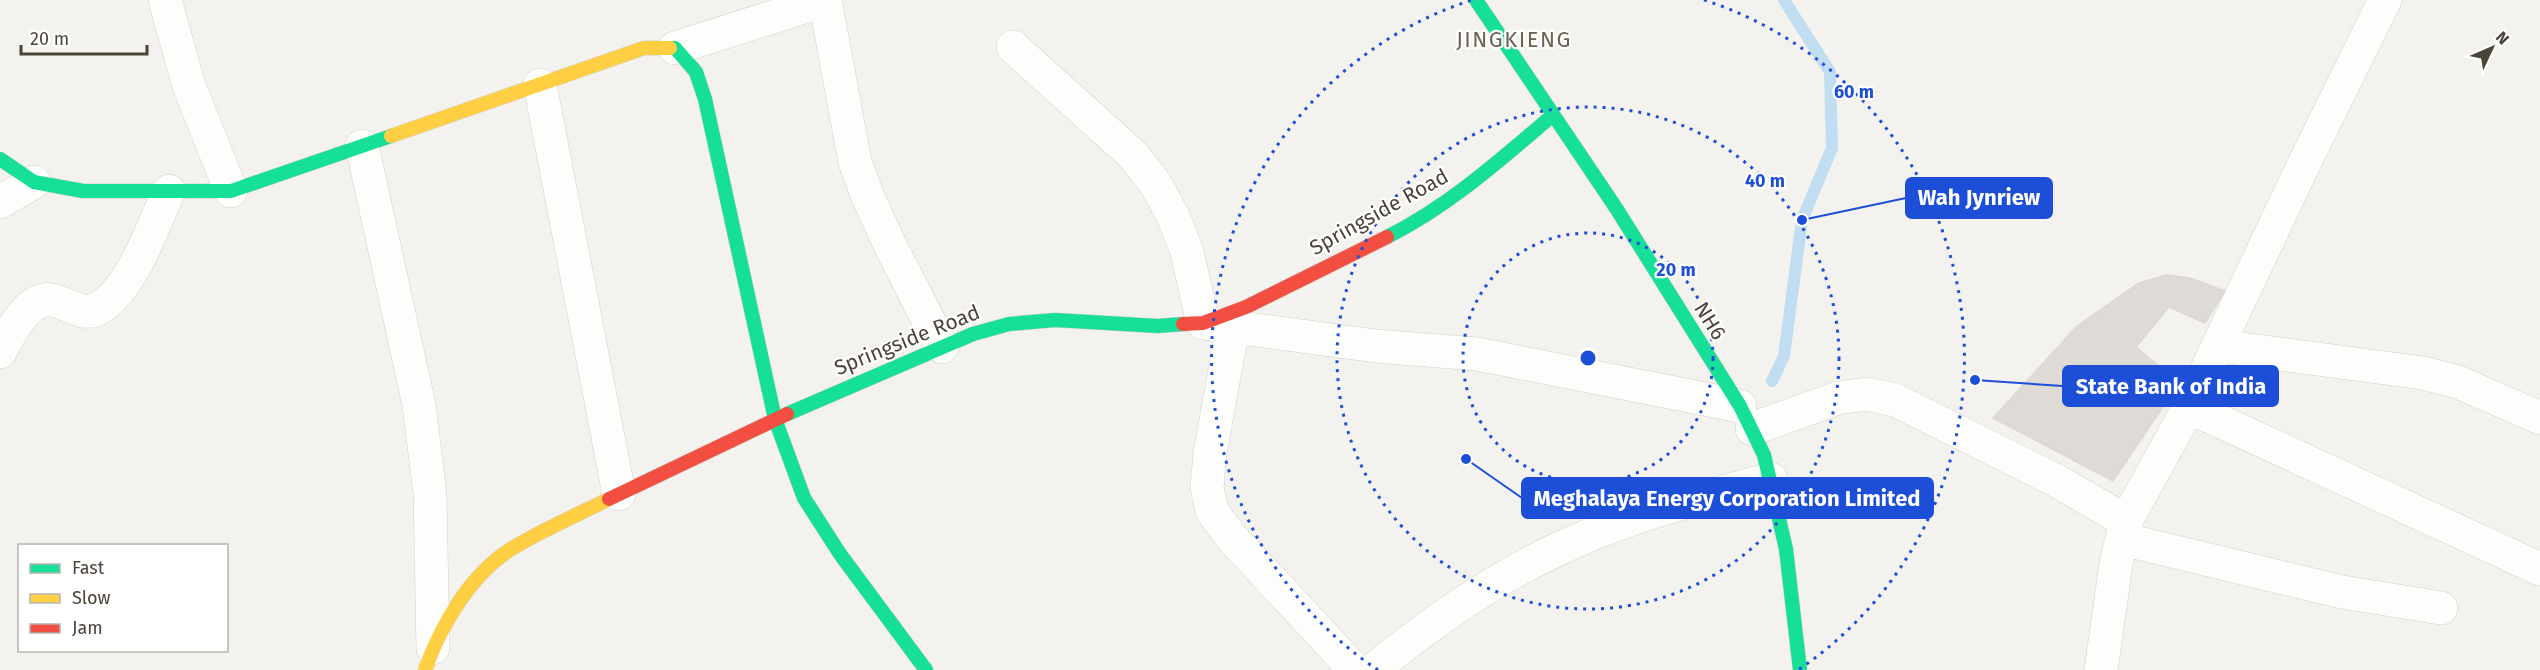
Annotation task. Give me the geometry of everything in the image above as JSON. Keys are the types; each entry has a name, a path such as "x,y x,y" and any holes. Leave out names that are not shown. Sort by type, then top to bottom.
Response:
{"main road":[{"name":"NH6","path":"1476,0 1616,208 1746,418 1764,455 1786,549 1800,670"},
{"path":"0,159 34,182 82,190 231,191 644,48 675,48 696,72 705,99 775,419 804,498 840,554 926,670"},
{"name":"Springside Road","path":"429,659 466,593 484,570 511,549 619,494 775,419 942,346 1009,324 1055,320 1158,326 1218,325 1246,307 1395,232 1441,206 1479,179 1553,115"}],"street":[{"path":"165,0 189,86 231,191"},
{"path":"675,48 826,0 855,162 890,245 942,346"},
{"path":"2101,670 2116,564 2124,530 2190,407 2301,170 2385,0"},
{"path":"1013,47 1133,155 1155,183 1174,218 1218,325 1207,488 1212,511 1232,538 1355,670"},
{"path":"540,85 619,494"},
{"path":"362,146 419,405 430,494 429,659"},
{"path":"0,202 34,182"},
{"path":"0,352 13,327 31,305 54,300 77,311 97,309 111,299 128,278 168,191"},
{"path":"1218,325 1376,346 1477,354 1746,418 1867,394 1895,400 2058,482 2124,530 2342,592 2441,609"},
{"path":"2220,346 2422,373 2458,382 2540,418"},
{"path":"2190,407 2540,569"},
{"path":"1373,670 1429,625 1493,584 1576,541 1676,504 1771,479"}],"building":[{"path":"2166,275 2190,278 2225,291 2205,323 2169,307 2136,347 2179,383 2113,481 1993,418 2077,326 2139,283"}],"waterway":[{"path":"1772,381 1784,356 1802,220 1832,148 1830,72 1784,0"}],"traffic: fast":[{"path":"1476,0 1616,208 1740,406 1764,455 1786,549 1800,670"},
{"path":"670,48 675,48 696,72 705,99 775,419 804,498 840,554 926,670"},
{"path":"1387,237 1453,197 1553,115"},
{"path":"0,159 34,182 83,191 231,191 391,136"},
{"path":"787,414 973,334 1009,324 1055,320 1158,326 1183,324"}],"traffic: slow":[{"path":"391,136 644,48 670,48"},
{"path":"425,670 448,619 470,587 496,560 535,535 609,499"}],"traffic: jam":[{"path":"1183,324 1203,323 1246,307 1387,237"},
{"path":"609,499 787,414"}],"place":[{"name":"Wah Jynriew","path":"1802,220"},
{"name":"State Bank of India","path":"1975,380"},
{"name":"Meghalaya Energy Corporation Limited","path":"1466,459"}],"district":[{"name":"JINGKIENG","path":"1514,39"}]}
